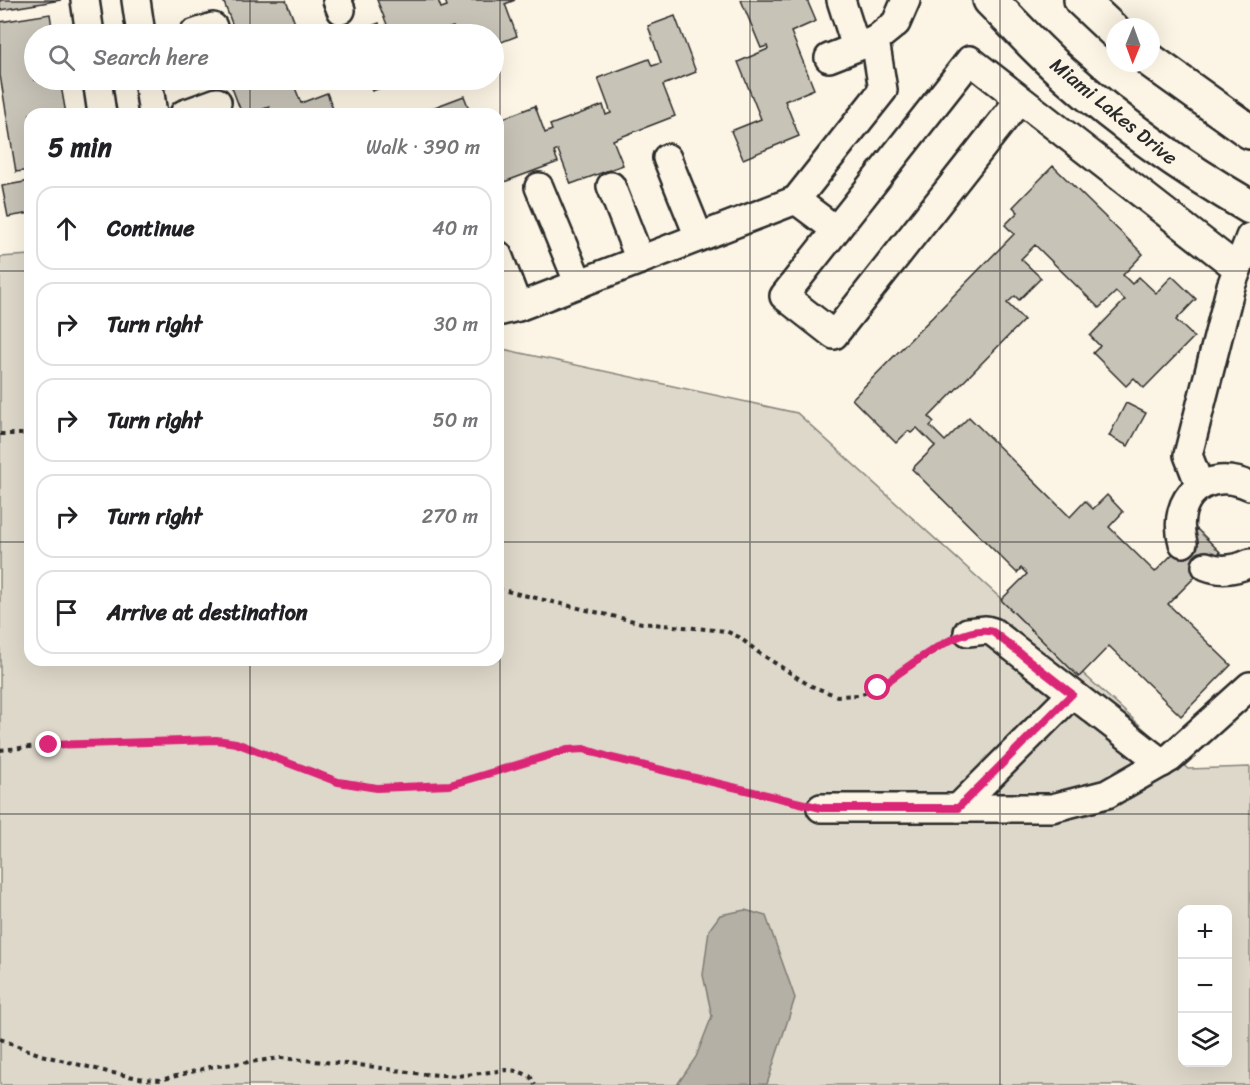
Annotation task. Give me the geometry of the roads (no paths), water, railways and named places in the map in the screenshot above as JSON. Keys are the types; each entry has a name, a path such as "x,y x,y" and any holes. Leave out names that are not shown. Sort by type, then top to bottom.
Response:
{"main road":[{"name":"Miami Lakes Drive","path":"990,0 1066,76 1121,122 1189,170 1250,207"},
{"path":"1081,0 1106,24"},
{"path":"1160,67 1250,132"}],"lane":[{"path":"85,0 89,24"},
{"path":"136,0 140,24"},
{"path":"504,288 508,310 796,200 883,90 866,44 841,0"},
{"path":"829,58 866,44 896,23 906,0"},
{"path":"1020,99 834,335 784,296 970,60 1020,99 1239,282"},
{"path":"98,90 101,108"},
{"path":"149,90 152,108"},
{"path":"200,108 217,102"},
{"path":"667,158 699,237"},
{"path":"610,186 640,260"},
{"path":"539,187 579,284"},
{"path":"796,200 836,230"},
{"path":"1200,486 1188,455 1250,237"},
{"path":"1183,543 1179,531 1179,518 1190,494 1200,486 1225,479 1250,486"},
{"path":"1206,566 1224,571 1250,563"},
{"path":"968,632 986,630 993,632 1161,763"},
{"path":"821,808 1052,808 1107,794 1170,758 1250,686"},
{"path":"958,808 1072,694"}]}
